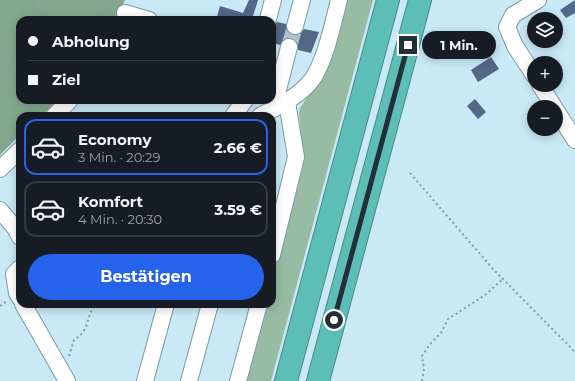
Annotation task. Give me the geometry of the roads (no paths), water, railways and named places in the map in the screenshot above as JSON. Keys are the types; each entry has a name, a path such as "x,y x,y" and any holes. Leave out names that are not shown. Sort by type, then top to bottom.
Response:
{"highway":[{"path":"286,381 388,0"},
{"path":"318,381 420,0"}],"street":[{"path":"269,16 273,0"},
{"path":"295,26 302,0"},
{"path":"273,109 311,82 326,50 339,0"},
{"path":"527,64 515,46 507,27 513,15 538,0"},
{"path":"127,11 139,16"},
{"path":"276,97 289,47"},
{"path":"58,112 66,104"},
{"path":"276,115 296,157 276,239"},
{"path":"563,121 575,140"},
{"path":"0,169 16,154"},
{"path":"0,210 16,230"},
{"path":"16,272 14,274 16,287"},
{"path":"25,308 64,376"},
{"path":"145,381 165,308"},
{"path":"189,381 209,308"},
{"path":"238,381 258,308"}],"tunnel":[{"path":"289,47 295,26"}]}
